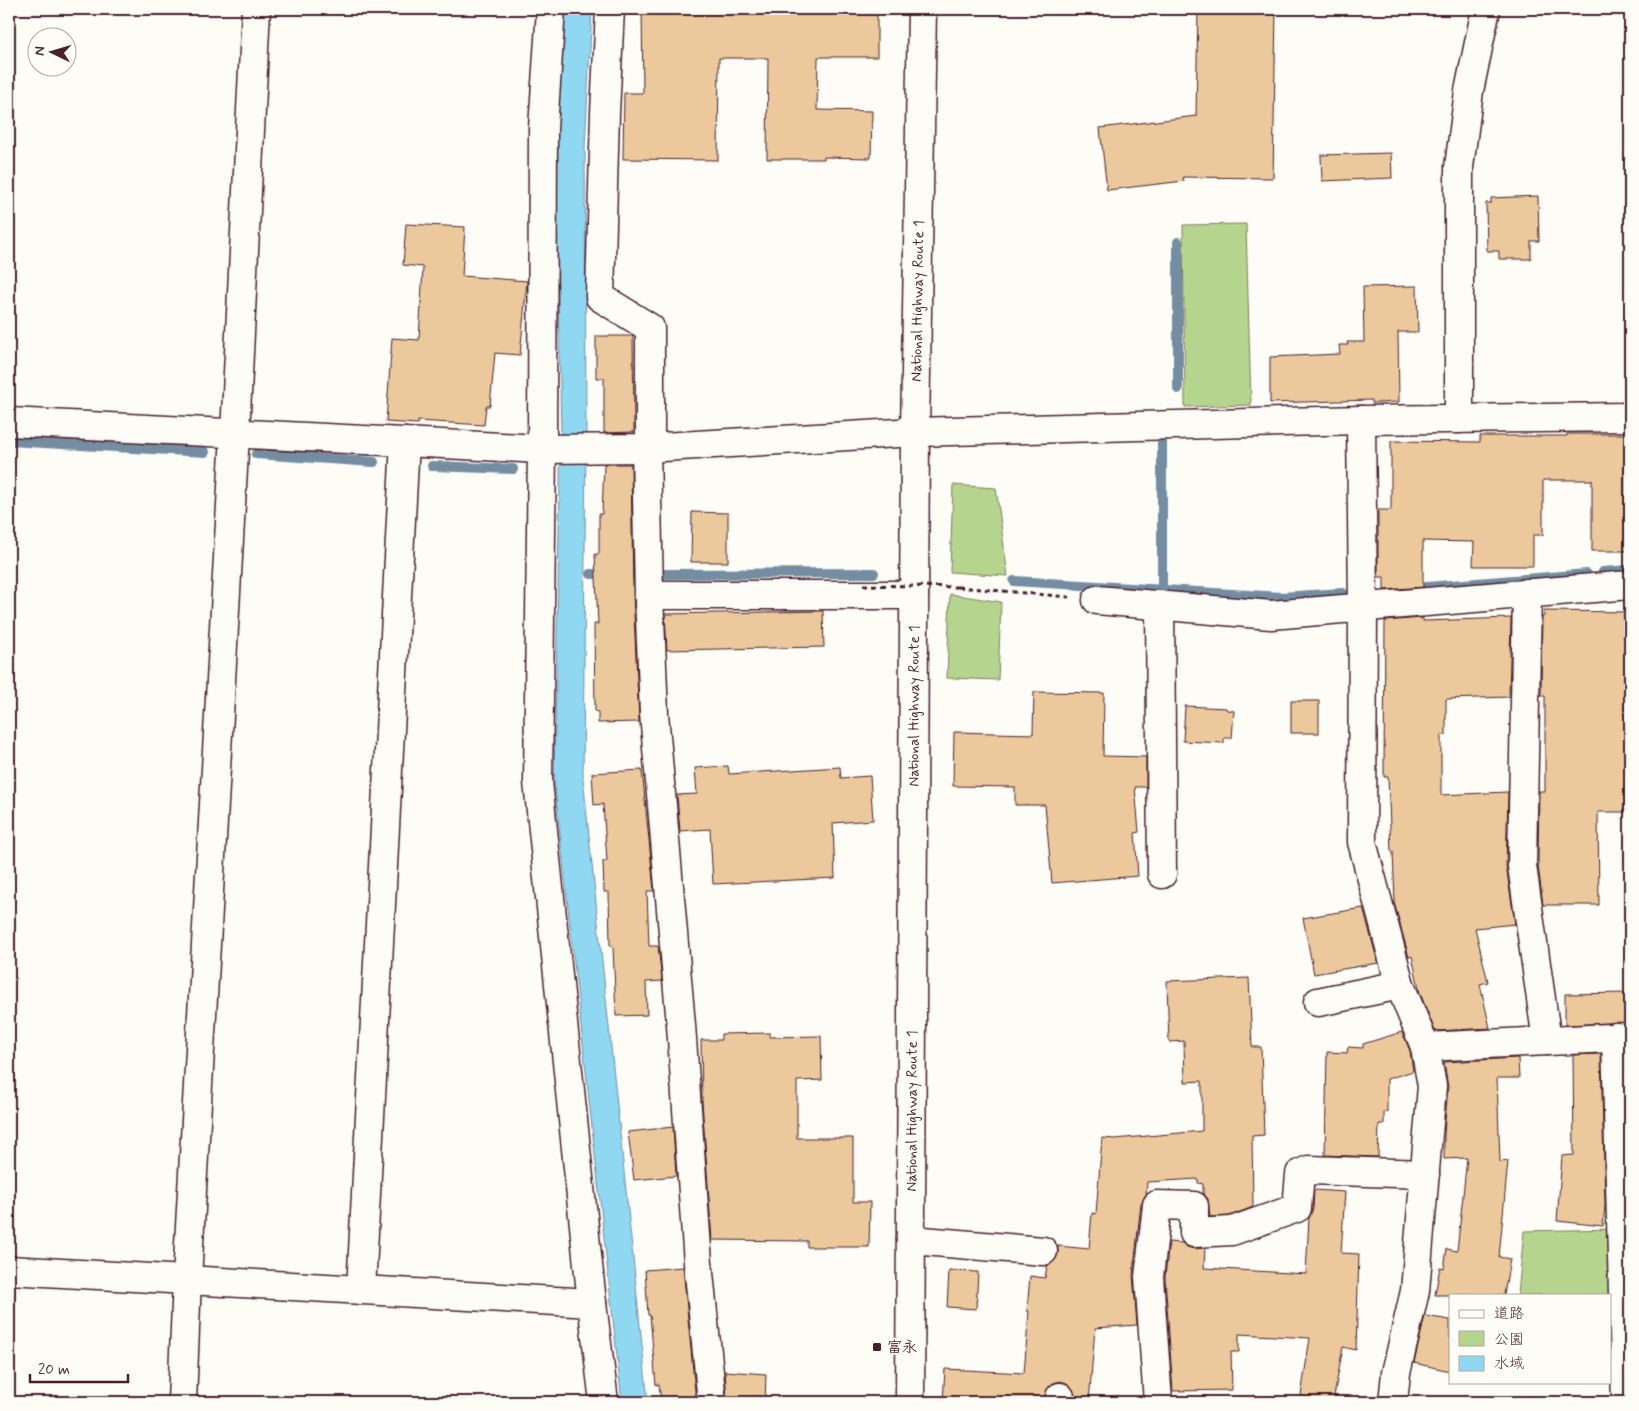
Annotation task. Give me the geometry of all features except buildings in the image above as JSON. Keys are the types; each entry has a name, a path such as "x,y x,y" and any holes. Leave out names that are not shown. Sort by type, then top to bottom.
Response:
{"main road":[{"path":"182,1402 187,1279 235,434 256,9"},
{"path":"550,9 543,128 548,449 538,782 604,1402"},
{"path":"610,9 604,113 600,297 650,328 648,447 649,595 654,713 681,1025 698,1263 712,1402"},
{"name":"National Highway Route 1","path":"910,1402 915,432 922,9"},
{"path":"1459,419 1459,167 1469,91 1486,9"},
{"path":"9,422 548,449 648,447 915,432 1361,420 1630,417"},
{"path":"1361,420 1363,607 1362,842 1400,986 1425,1047 1432,1086 1415,1291 1396,1372 1393,1402"},
{"path":"362,1290 405,442"},
{"path":"1097,600 1271,615 1630,585"},
{"path":"1527,594 1522,866 1547,1041"},
{"path":"649,595 914,595"},
{"path":"1160,605 1162,874"},
{"path":"1318,1002 1400,986"},
{"path":"1425,1047 1623,1037 1626,1402"},
{"path":"1158,1402 1149,1277 1157,1205 1194,1206 1194,1233 1232,1231 1297,1208 1300,1174 1309,1170 1425,1174"},
{"path":"911,1240 1043,1251"},
{"path":"9,1270 592,1303"}],"path":[{"path":"863,585 958,587 1097,600"}],"green space":[{"path":"1246,224 1251,405 1185,407 1183,225"},
{"path":"953,485 996,488 1008,576 950,572"},
{"path":"950,594 1001,602 998,680 947,678"},
{"path":"1614,1229 1618,1356 1612,1356 1612,1294 1518,1294 1524,1231"}],"water":[{"path":"564,9 592,9 585,146 586,436 583,778 648,1402 622,1402 554,779 561,434 555,138"}],"waterway":[{"path":"1178,242 1178,389"},
{"path":"9,441 205,452"},
{"path":"1162,442 1162,590"},
{"path":"256,454 374,462"},
{"path":"432,466 513,469"},
{"path":"1603,572 1630,570"},
{"path":"663,574 874,573"},
{"path":"591,574 634,574"},
{"path":"1390,590 1587,574"},
{"path":"1014,581 1281,597 1343,593"}],"place":[{"name":"富永","path":"877,1347"}]}
